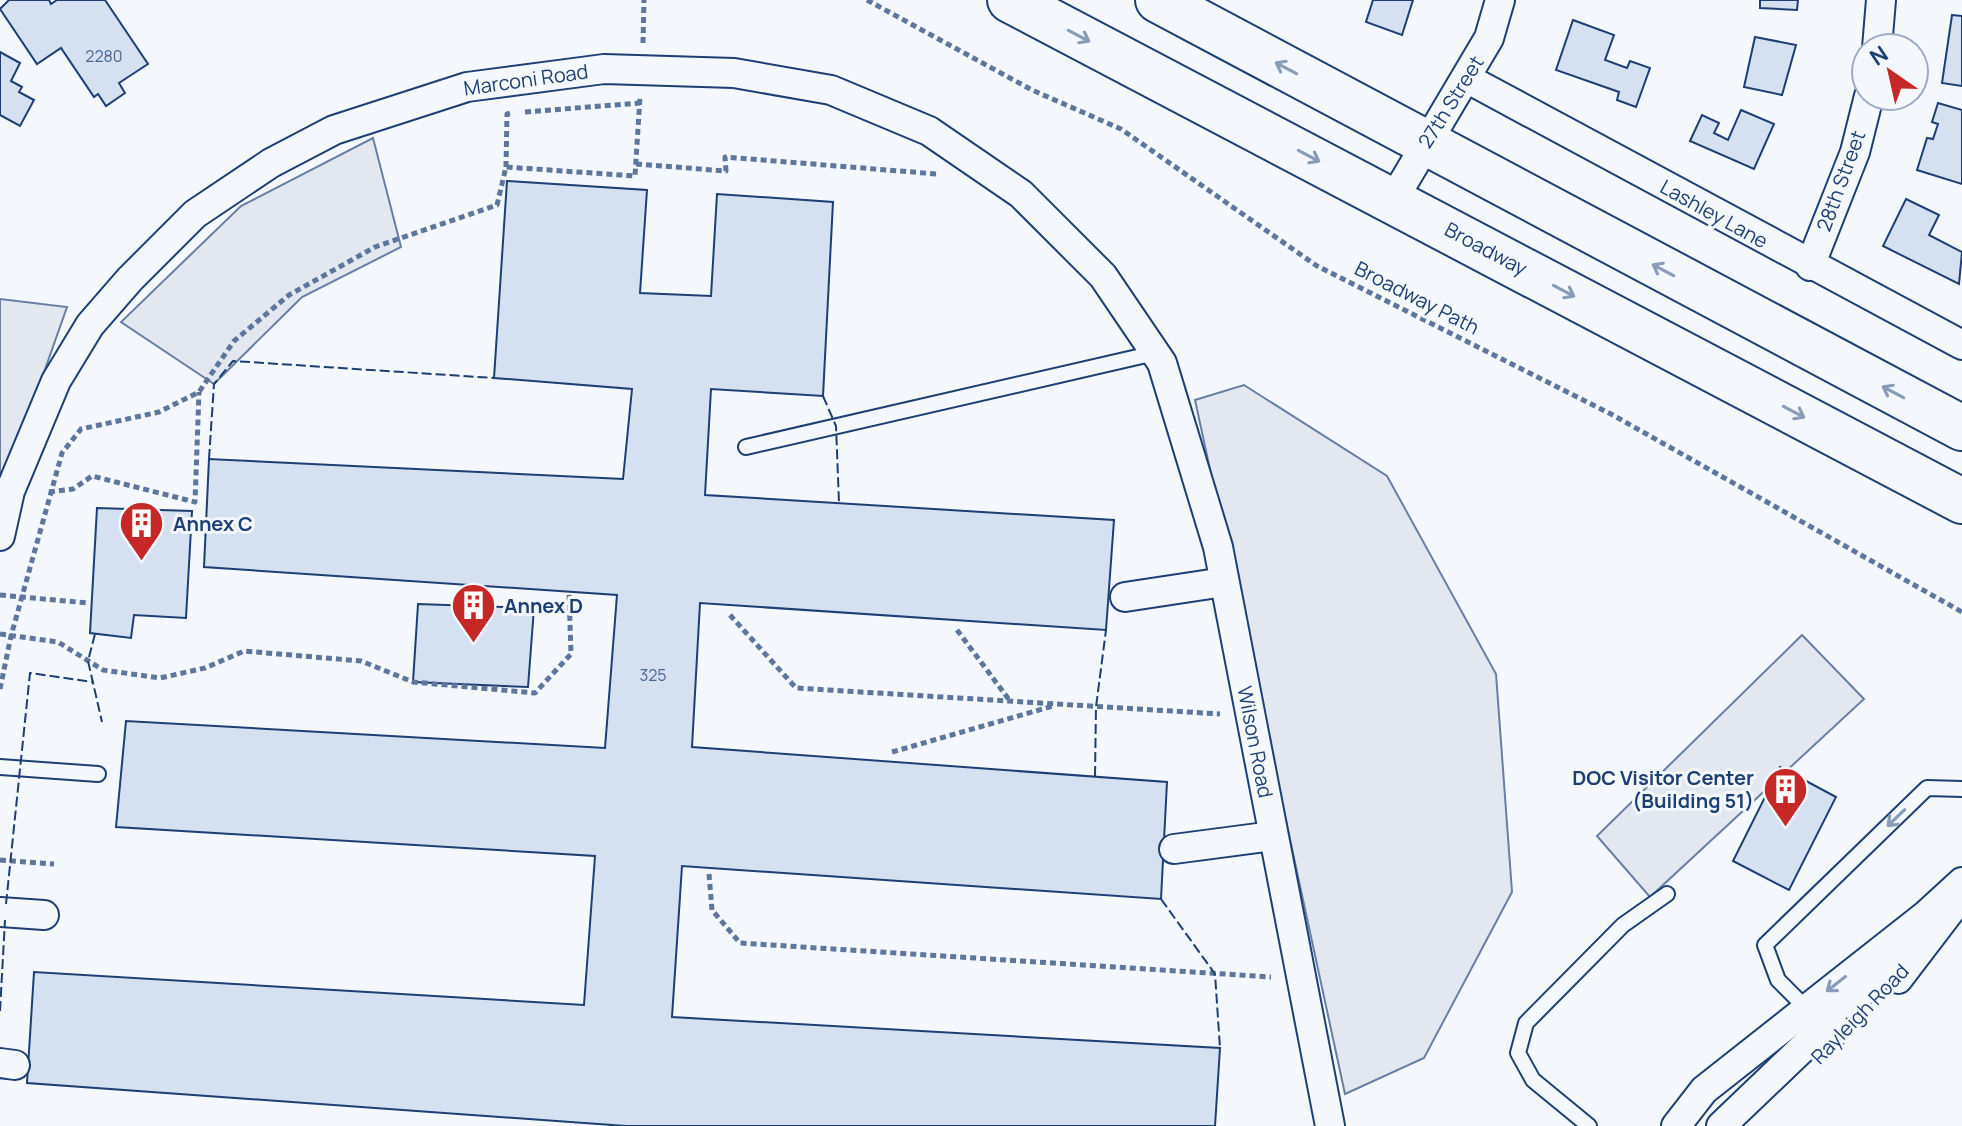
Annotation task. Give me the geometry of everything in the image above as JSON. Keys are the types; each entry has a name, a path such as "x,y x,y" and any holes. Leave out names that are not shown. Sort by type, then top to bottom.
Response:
{"main road":[{"name":"Broadway","path":"1010,0 1962,501"},
{"path":"1158,0 1962,428"}],"street":[{"name":"27th Street","path":"1393,200 1425,143 1468,79 1489,38 1500,0"},
{"path":"1878,32 1881,0"},
{"name":"Marconi Road","path":"0,536 14,482 56,381 90,325 130,279 195,214 271,163 334,130 467,87 604,69 734,73 831,90 929,131 1021,194 1103,276 1158,358"},
{"name":"Lashley Lane","path":"1468,79 1810,266 1962,345"},
{"name":"28th Street","path":"1810,266 1855,152 1865,112"},
{"name":"Wilson Road","path":"1158,358 1218,547 1330,1126"},
{"path":"1125,597 1224,582"},
{"path":"1174,849 1273,836"},
{"path":"1721,1126 1926,915 1962,885"},
{"name":"Rayleigh Road","path":"1750,1126 1821,1026 1903,973 1962,894"},
{"path":"0,912 44,915"},
{"path":"1676,1126 1704,1090 1821,1026"}],"lane":[{"path":"746,447 1158,358"},
{"path":"0,767 98,774"},
{"path":"1821,1026 1778,980 1765,945 1927,788 1962,789"},
{"path":"1589,1126 1533,1080 1518,1053 1526,1023 1623,925 1667,894"}],"path":[{"path":"506,167 635,176 644,0"},
{"name":"Broadway Path","path":"867,0 1032,90 1121,129 1317,266 1611,414 1962,612"},
{"path":"0,689 11,636 62,453 81,429 159,412 199,392 234,341 289,295 375,247 497,205 506,167 507,114 640,103"},
{"path":"636,164 726,171 725,157 943,174"},
{"path":"14,482 51,492 73,489 92,476 195,502 199,392"},
{"path":"0,634 58,642 103,670 160,678 205,668 244,651 361,661 413,682 535,693 571,654 569,592"},
{"path":"0,595 88,603"},
{"path":"730,615 796,688 1222,714"},
{"path":"957,630 1010,701"},
{"path":"892,752 1059,704"},
{"path":"0,860 54,864"},
{"path":"709,874 712,910 740,943 1279,978"}],"shaded area":[{"path":"373,138 401,247 302,297 214,384 121,322 241,206"},
{"path":"0,299 67,307 0,497"},
{"path":"1244,385 1387,476 1496,674 1512,892 1424,1058 1345,1094 1195,400"},
{"path":"1802,635 1864,699 1650,897 1597,836"}],"building":[{"path":"9,0 49,0 51,4 57,0 105,0 148,64 119,83 125,93 106,106 98,94 94,97 61,48 37,64 0,9"},
{"path":"1373,0 1413,0 1402,35 1366,22"},
{"path":"1760,0 1798,0 1797,10 1760,8"},
{"path":"1952,15 1962,16 1962,86 1942,83"},
{"path":"1573,20 1614,35 1605,60 1627,68 1630,61 1650,68 1636,107 1617,100 1619,92 1556,70"},
{"path":"1755,37 1796,45 1782,95 1744,87"},
{"path":"0,52 20,63 11,81 22,87 19,92 34,100 20,126 0,115"},
{"path":"1938,103 1962,110 1962,184 1917,170 1927,138 1933,139 1938,124 1932,122"},
{"path":"1741,110 1774,124 1754,169 1690,141 1702,115 1719,123 1714,133 1728,140"},
{"path":"507,181 647,190 640,293 711,296 717,194 833,202 823,396 711,389 705,495 1114,520 1106,630 700,603 692,747 1167,782 1161,899 682,866 672,1017 1220,1048 1215,1126 626,1126 27,1083 34,972 584,1005 595,856 116,827 126,721 605,748 617,595 204,567 209,459 623,479 632,389 494,378"},
{"path":"1906,199 1939,215 1929,235 1962,252 1959,284 1883,246"},
{"name":"Annex C","path":"97,508 192,511 186,618 134,615 131,638 90,633"},
{"name":"Annex D","path":"418,604 534,608 528,687 413,682"},
{"name":"DOC Visitor Center (Building 51)","path":"1780,767 1836,797 1789,890 1733,861"}],"fence":[{"path":"209,459 214,384 233,361 494,378"},
{"path":"823,396 836,426 839,503"},
{"path":"1095,776 1096,707 1106,630"},
{"path":"95,634 88,661 102,722"},
{"path":"6,904 30,673 93,682"},
{"path":"1161,899 1215,974 1220,1048"},
{"path":"0,1011 5,920"}],"place":[{"name":"Annex C","path":"142,563"},
{"name":"Annex D","path":"473,645"},
{"name":"DOC Visitor Center (Building 51)","path":"1785,829"}]}
